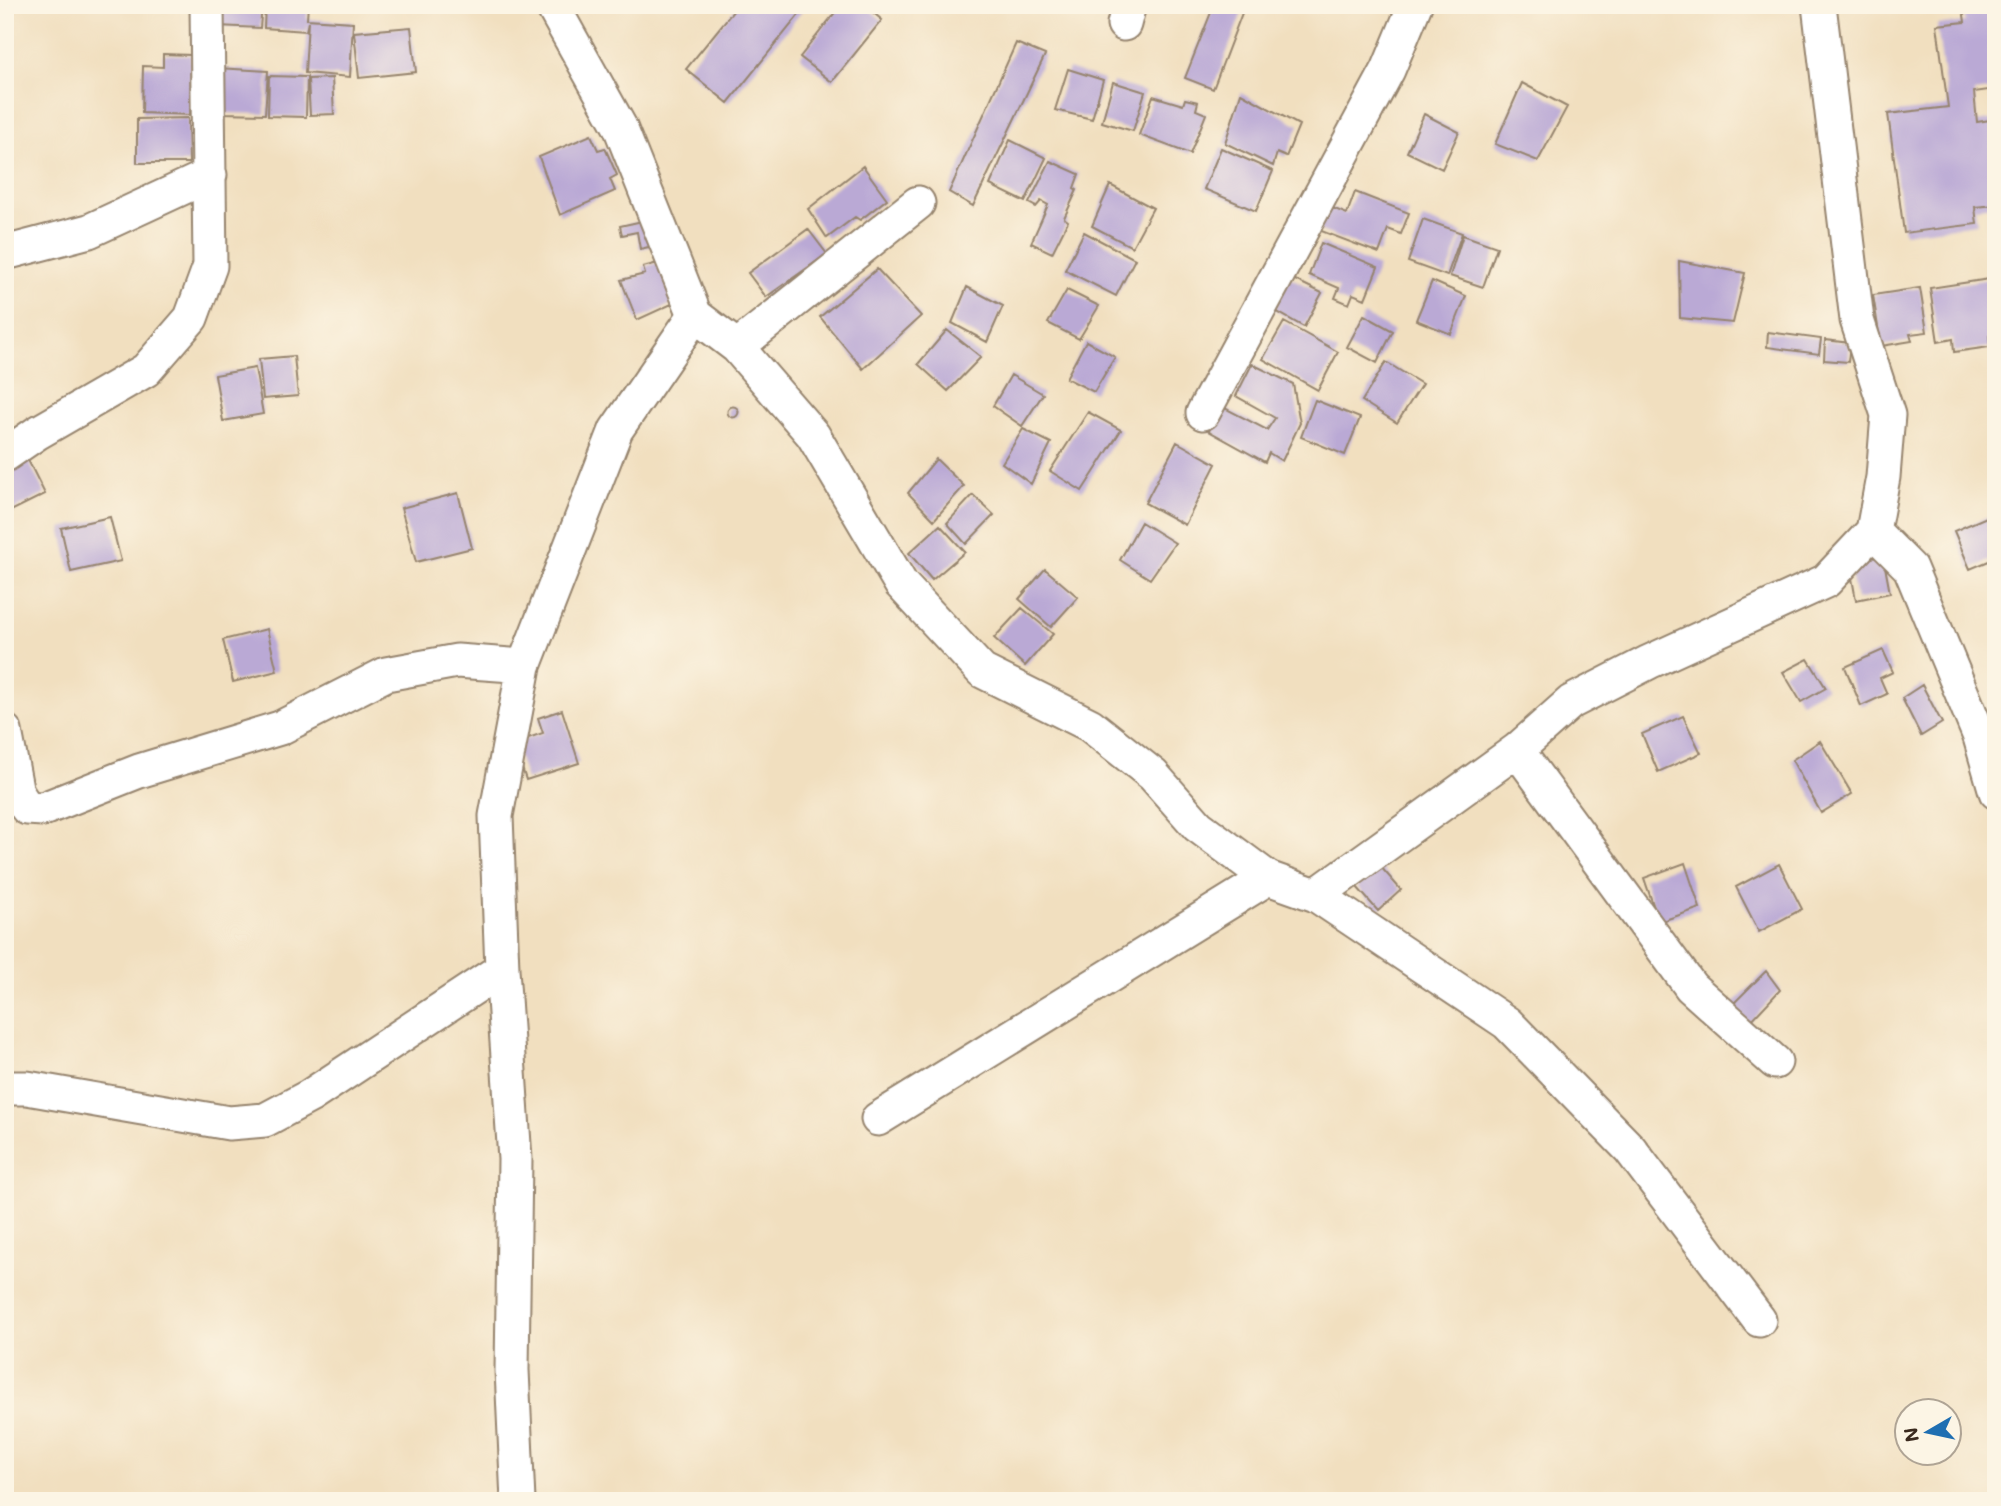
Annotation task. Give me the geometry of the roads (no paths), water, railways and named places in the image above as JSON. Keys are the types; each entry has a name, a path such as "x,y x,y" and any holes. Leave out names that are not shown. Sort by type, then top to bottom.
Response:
{"street":[{"path":"5,455 37,433 146,370 191,318 210,266 207,5"},
{"path":"552,5 620,127 695,315 737,347 813,435 901,584 982,671 1090,725 1153,775 1198,826 1268,878 1315,895 1507,1023 1630,1149 1759,1320"},
{"path":"1203,413 1381,83 1415,5"},
{"path":"1315,895 1517,750 1571,702 1649,662 1826,581 1873,531 1883,477 1888,415 1857,320 1819,5"},
{"path":"5,253 89,231 210,175"},
{"path":"737,347 918,203"},
{"path":"518,1501 512,1370 515,1159 502,969 496,816 524,666 615,430 695,315"},
{"path":"1873,531 1910,568 1980,737 1996,792"},
{"path":"5,731 17,793 27,808 43,809 139,771 280,728 386,674 457,661 524,666"},
{"path":"1517,750 1691,987 1775,1062"},
{"path":"878,1119 1268,878"},
{"path":"5,1088 40,1090 229,1123 265,1120 310,1096 502,969"}]}
